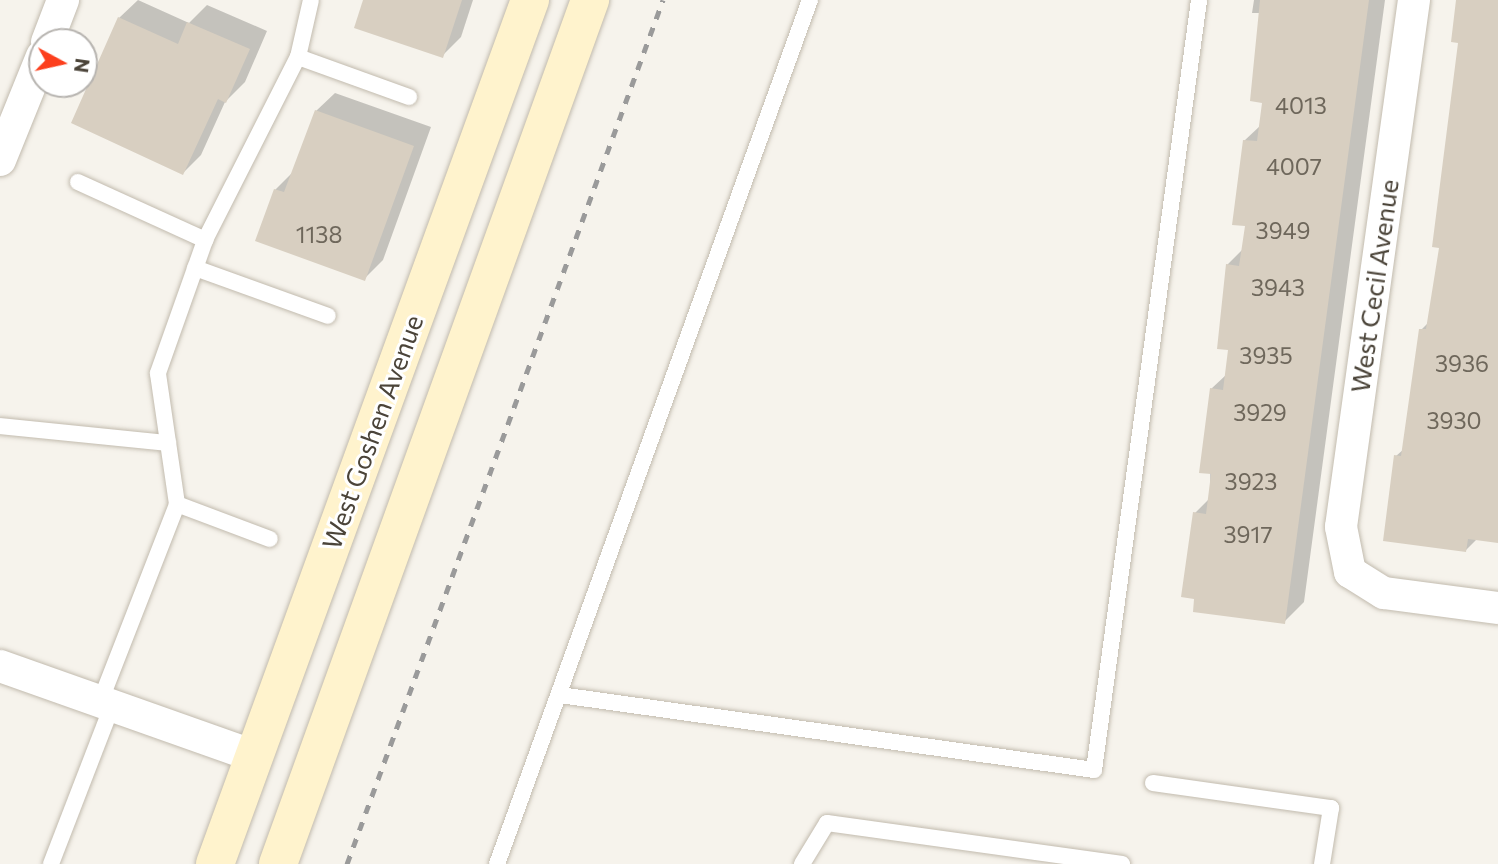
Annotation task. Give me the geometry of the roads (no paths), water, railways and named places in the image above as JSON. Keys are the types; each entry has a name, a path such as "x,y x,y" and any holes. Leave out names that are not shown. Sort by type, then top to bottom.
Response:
{"main road":[{"name":"West Goshen Avenue","path":"215,864 530,0"},
{"path":"278,864 590,0"}],"street":[{"path":"52,28 63,0"},
{"name":"West Cecil Avenue","path":"1414,0 1342,527 1350,572 1384,593 1498,608"},
{"path":"0,160 28,90"},
{"path":"0,666 254,756"}],"lane":[{"path":"51,864 177,504 158,373 205,240 298,57 309,0"},
{"path":"497,864 810,0"},
{"path":"560,695 1094,770 1199,0"},
{"path":"298,57 409,97"},
{"path":"78,181 205,240"},
{"path":"195,268 328,316"},
{"path":"0,426 168,443"},
{"path":"177,504 270,539"},
{"path":"1153,783 1331,808 1322,864"},
{"path":"802,864 827,823 1122,864"}],"railway":[{"path":"347,864 663,0"}]}
